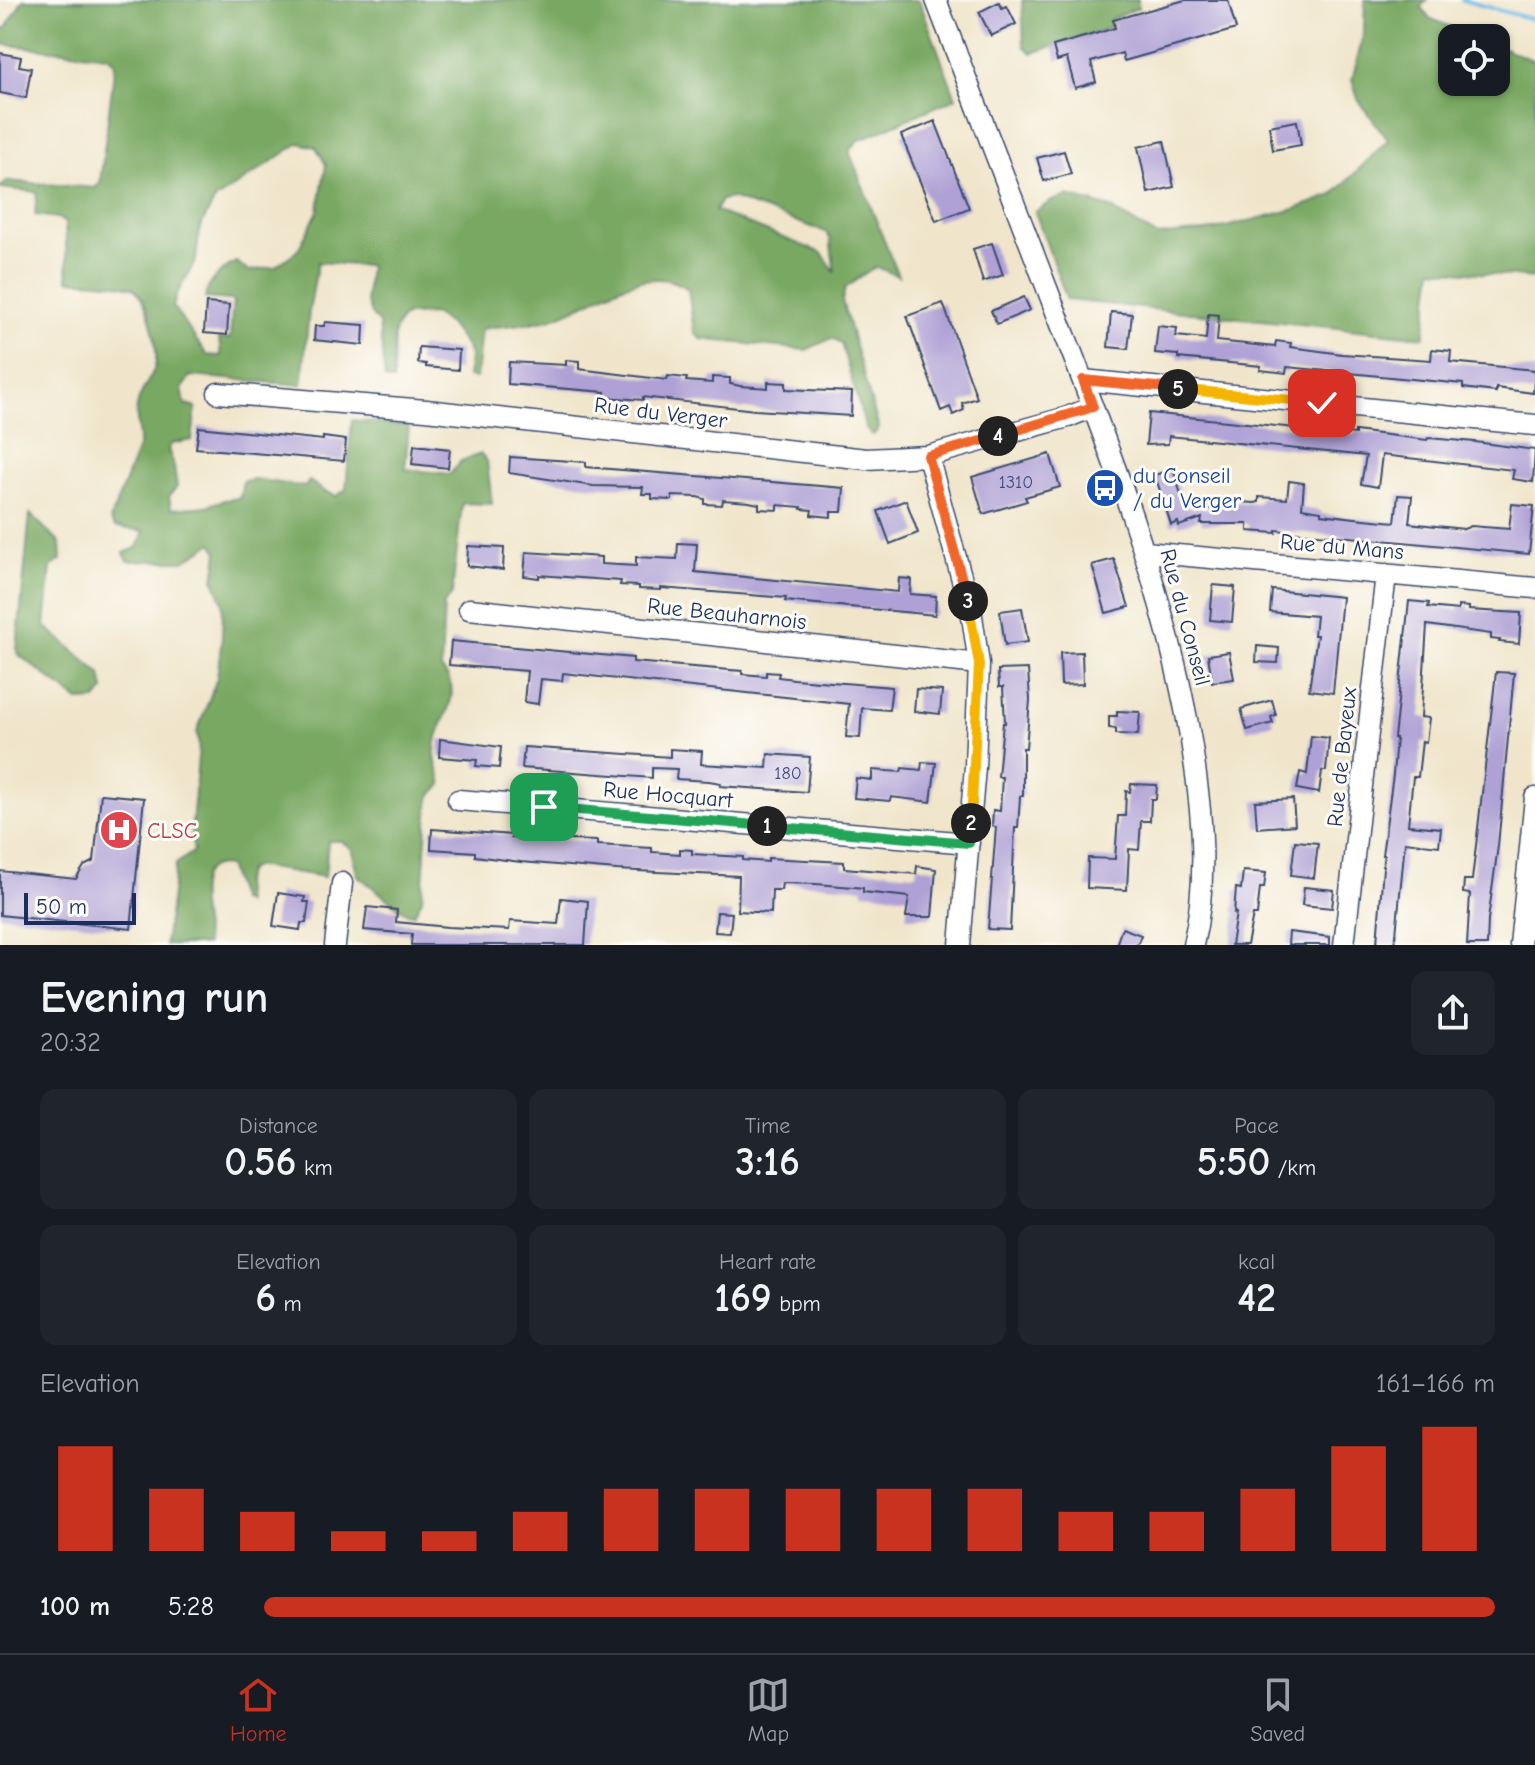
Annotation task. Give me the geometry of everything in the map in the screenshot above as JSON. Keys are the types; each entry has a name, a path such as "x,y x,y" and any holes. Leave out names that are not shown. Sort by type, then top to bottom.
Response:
{"street":[{"name":"Rue du Conseil","path":"936,0 1093,407 1145,552 1168,632 1183,697 1200,806 1203,872 1193,945"},
{"path":"1083,380 1535,425"},
{"name":"Rue du Verger","path":"218,393 426,410 866,459 928,456 1068,417 1093,407"},
{"path":"928,456 972,616 979,664 960,945"},
{"name":"Rue du Mans","path":"1145,552 1535,588"},
{"name":"Rue de Bayeux","path":"1344,945 1386,574"},
{"name":"Rue Beauharnois","path":"469,609 979,664"},
{"path":"1520,945 1535,798"},
{"name":"Rue Hocquart","path":"458,800 969,843"},
{"path":"335,945 342,883"}],"green space":[{"path":"23,0 919,0 956,98 859,140 849,151 898,276 877,267 872,269 845,288 842,301 879,429 873,435 866,429 841,343 832,338 806,350 701,339 694,332 688,289 671,281 654,279 618,288 549,319 481,329 476,378 468,377 470,356 449,324 434,314 407,315 394,332 393,381 385,379 379,324 366,300 369,266 318,262 309,311 302,385 190,376 182,389 185,404 196,408 192,440 171,444 168,449 177,487 169,496 171,509 206,506 240,498 243,481 254,479 305,487 309,481 337,496 346,489 352,420 409,426 405,469 450,474 461,461 481,454 487,461 492,504 462,503 452,594 444,604 441,669 448,678 452,695 436,741 435,759 442,785 431,795 422,899 414,914 406,913 357,875 352,849 341,841 328,841 325,877 256,866 248,870 243,884 245,903 240,901 228,866 215,866 207,871 200,893 206,945 165,945 176,864 194,851 191,836 199,746 197,732 217,678 222,637 223,603 214,580 218,552 212,543 184,561 128,561 124,553 138,547 144,531 115,527 110,520 139,445 138,401 156,359 151,323 143,300 131,287 68,280 65,223 58,218 35,215 37,192 0,188 7,181 95,188 100,183 115,63 108,56 0,44 0,32 6,28","holes":["299,143 316,147 326,165 318,211 298,250 275,267 249,271 236,262 212,282 205,298 233,300 230,339 219,339 221,356 207,355 173,307 196,260 200,227 215,200","731,198 826,232 830,238 835,273 822,253 715,211 721,200"]},
{"path":"1022,0 1138,0 1138,8 1111,19 1112,27 1032,53 1024,46"},
{"path":"1365,0 1427,0 1421,6 1429,18 1444,24 1438,24 1438,96 1510,96 1510,51 1535,61 1535,278 1433,269 1424,337 1067,300 1035,212 1052,201 1068,196 1108,207 1157,236 1214,230 1295,209 1333,195 1388,140 1358,99 1352,80 1364,33"},
{"path":"30,514 60,543 61,560 51,567 45,626 101,674 104,690 96,700 79,701 19,655 17,649"}],"building":[{"path":"1185,0 1228,0 1236,29 1124,61 1122,53 1091,62 1096,82 1075,88 1067,58 1057,61 1053,46 1115,28 1113,20"},
{"path":"999,2 1002,8 1007,6 1016,24 991,36 979,12"},
{"path":"0,53 21,57 19,66 31,68 26,98 0,93"},
{"path":"935,121 969,208 936,221 901,135"},
{"path":"1297,121 1301,145 1273,150 1269,126"},
{"path":"1164,141 1174,187 1148,193 1138,147"},
{"path":"1064,151 1071,174 1044,181 1037,158"},
{"path":"992,243 1003,275 983,282 973,249"},
{"path":"1024,297 1030,310 997,324 991,311"},
{"path":"206,303 229,305 227,335 204,333"},
{"path":"943,303 977,398 962,403 964,410 953,415 950,407 941,411 907,316"},
{"path":"1111,312 1132,314 1128,349 1108,347"},
{"path":"1208,314 1219,315 1217,341 1275,347 1276,341 1291,343 1290,347 1342,354 1431,360 1432,349 1451,351 1450,362 1535,370 1533,393 1496,388 1496,392 1463,388 1463,384 1287,367 1286,373 1260,370 1261,366 1155,353 1158,326 1177,328 1176,336 1206,339"},
{"path":"325,322 364,325 363,345 314,340 315,326 324,326"},
{"path":"419,347 459,350 458,370 426,367 426,364 418,363"},
{"path":"566,360 579,361 579,369 667,380 668,376 712,383 712,377 730,378 730,384 740,386 768,388 768,382 786,383 786,389 852,392 851,416 755,410 643,397 643,400 604,397 605,392 508,384 509,362 566,365"},
{"path":"1149,413 1535,450 1533,482 1512,479 1514,470 1382,455 1378,487 1361,484 1366,456 1169,436 1168,444 1146,445"},
{"path":"199,427 346,440 344,461 196,448"},
{"path":"414,445 450,449 448,468 412,464"},
{"path":"1050,454 1060,487 983,514 972,477"},
{"path":"510,457 586,462 586,467 844,488 842,512 831,512 831,517 811,515 812,510 802,507 778,505 778,510 759,509 759,504 723,500 722,505 705,504 705,499 697,497 652,499 652,494 642,494 643,487 593,486 509,473"},
{"path":"1173,469 1185,507 1209,509 1209,500 1255,503 1259,502 1259,497 1287,499 1289,481 1304,483 1302,508 1321,511 1321,514 1364,519 1395,522 1398,495 1412,496 1409,523 1464,529 1471,526 1509,529 1512,504 1534,506 1529,554 1276,530 1276,533 1248,531 1248,524 1201,524 1202,518 1179,526 1178,522 1171,525 1155,475"},
{"path":"906,500 918,533 890,544 878,511"},
{"path":"678,543 697,544 695,572 898,592 899,578 911,579 910,594 936,596 935,615 785,601 786,598 639,589 639,586 620,585 621,581 524,576 526,552 601,557 601,564 636,566 636,557 677,559"},
{"path":"468,546 504,548 503,570 467,566"},
{"path":"1114,559 1129,607 1106,613 1092,565"},
{"path":"1213,585 1235,587 1232,622 1210,620"},
{"path":"1272,590 1342,597 1333,693 1309,690 1317,635 1314,635 1316,616 1270,612"},
{"path":"1409,601 1429,603 1428,607 1458,610 1458,606 1469,607 1469,610 1521,613 1519,644 1499,642 1491,639 1491,634 1427,625 1421,717 1429,718 1426,742 1422,741 1418,777 1413,777 1408,825 1441,828 1439,846 1405,842 1395,945 1377,943 1382,855 1393,775"},
{"path":"1022,608 1028,642 1005,645 1000,611"},
{"path":"451,641 633,658 633,662 742,671 742,674 766,676 766,672 779,673 778,677 892,687 889,710 862,708 860,738 846,737 849,704 563,673 562,681 541,679 538,704 524,702 527,671 449,665"},
{"path":"1257,646 1279,648 1278,663 1256,662"},
{"path":"1082,652 1083,684 1061,685 1060,653"},
{"path":"1229,652 1234,679 1212,682 1208,655"},
{"path":"1028,669 1030,700 1026,748 1023,748 1023,796 1020,796 1018,828 1015,828 1010,930 988,929 996,827 992,826 993,810 1000,811 1002,777 998,777 1005,723 1003,687 999,687 998,670"},
{"path":"1496,672 1514,673 1498,846 1487,945 1467,945 1470,894 1463,893 1464,880 1472,880"},
{"path":"916,689 942,691 940,714 914,711"},
{"path":"1272,700 1276,715 1271,717 1273,723 1247,730 1241,709"},
{"path":"1117,711 1140,712 1138,735 1116,734 1116,729 1109,728 1109,716 1117,716"},
{"path":"1311,736 1329,738 1326,771 1322,771 1319,793 1297,789 1300,772 1307,774"},
{"path":"440,739 501,747 499,768 476,766 477,760 439,757"},
{"path":"524,747 670,757 670,749 702,751 701,764 767,768 768,754 810,757 807,792 720,786 721,783 709,781 676,779 677,769 652,768 652,778 522,768"},
{"path":"922,762 936,763 931,802 891,797 890,801 854,798 856,778 872,780 872,770 921,770"},
{"path":"1131,784 1157,785 1156,799 1151,799 1150,821 1141,821 1139,850 1129,849 1127,890 1087,888 1088,858 1115,859 1118,816 1125,816 1126,791 1130,792"},
{"name":"CLSC","path":"101,794 144,798 131,929 0,915 0,871 76,879 84,866 94,861"},
{"path":"1293,799 1295,825 1257,828 1255,801"},
{"path":"432,829 512,835 511,838 597,841 597,845 652,848 652,852 680,854 680,849 692,850 692,854 743,857 743,860 768,862 768,858 844,862 844,868 916,874 917,866 936,869 932,917 906,917 909,897 863,892 863,888 816,884 782,883 781,890 772,890 771,913 738,911 739,876 617,870 475,856 475,852 431,849"},
{"path":"1295,841 1318,843 1314,878 1291,875"},
{"path":"1243,871 1266,873 1264,888 1260,888 1257,915 1253,915 1247,945 1231,945 1236,888 1241,889"},
{"path":"1304,887 1334,890 1332,908 1302,905"},
{"path":"278,893 305,897 304,902 309,902 306,923 301,923 300,930 273,926"},
{"path":"561,898 588,901 585,945 411,945 412,934 364,930 367,907 397,910 396,922 448,927 509,930 510,921 558,924"},
{"path":"717,912 732,913 730,933 715,932"},
{"path":"1122,928 1141,935 1137,945 1116,945"},
{"path":"1289,932 1330,937 1330,945 1288,945"}],"waterway":[{"path":"1462,0 1535,20"}],"place":[{"name":"du Conseil / du Verger","path":"1105,488"},
{"name":"CLSC","path":"119,830"}],"route":[{"path":"544,807 969,843 978,711 977,641 928,456 1068,417 1093,407 1083,380 1322,403"}]}
